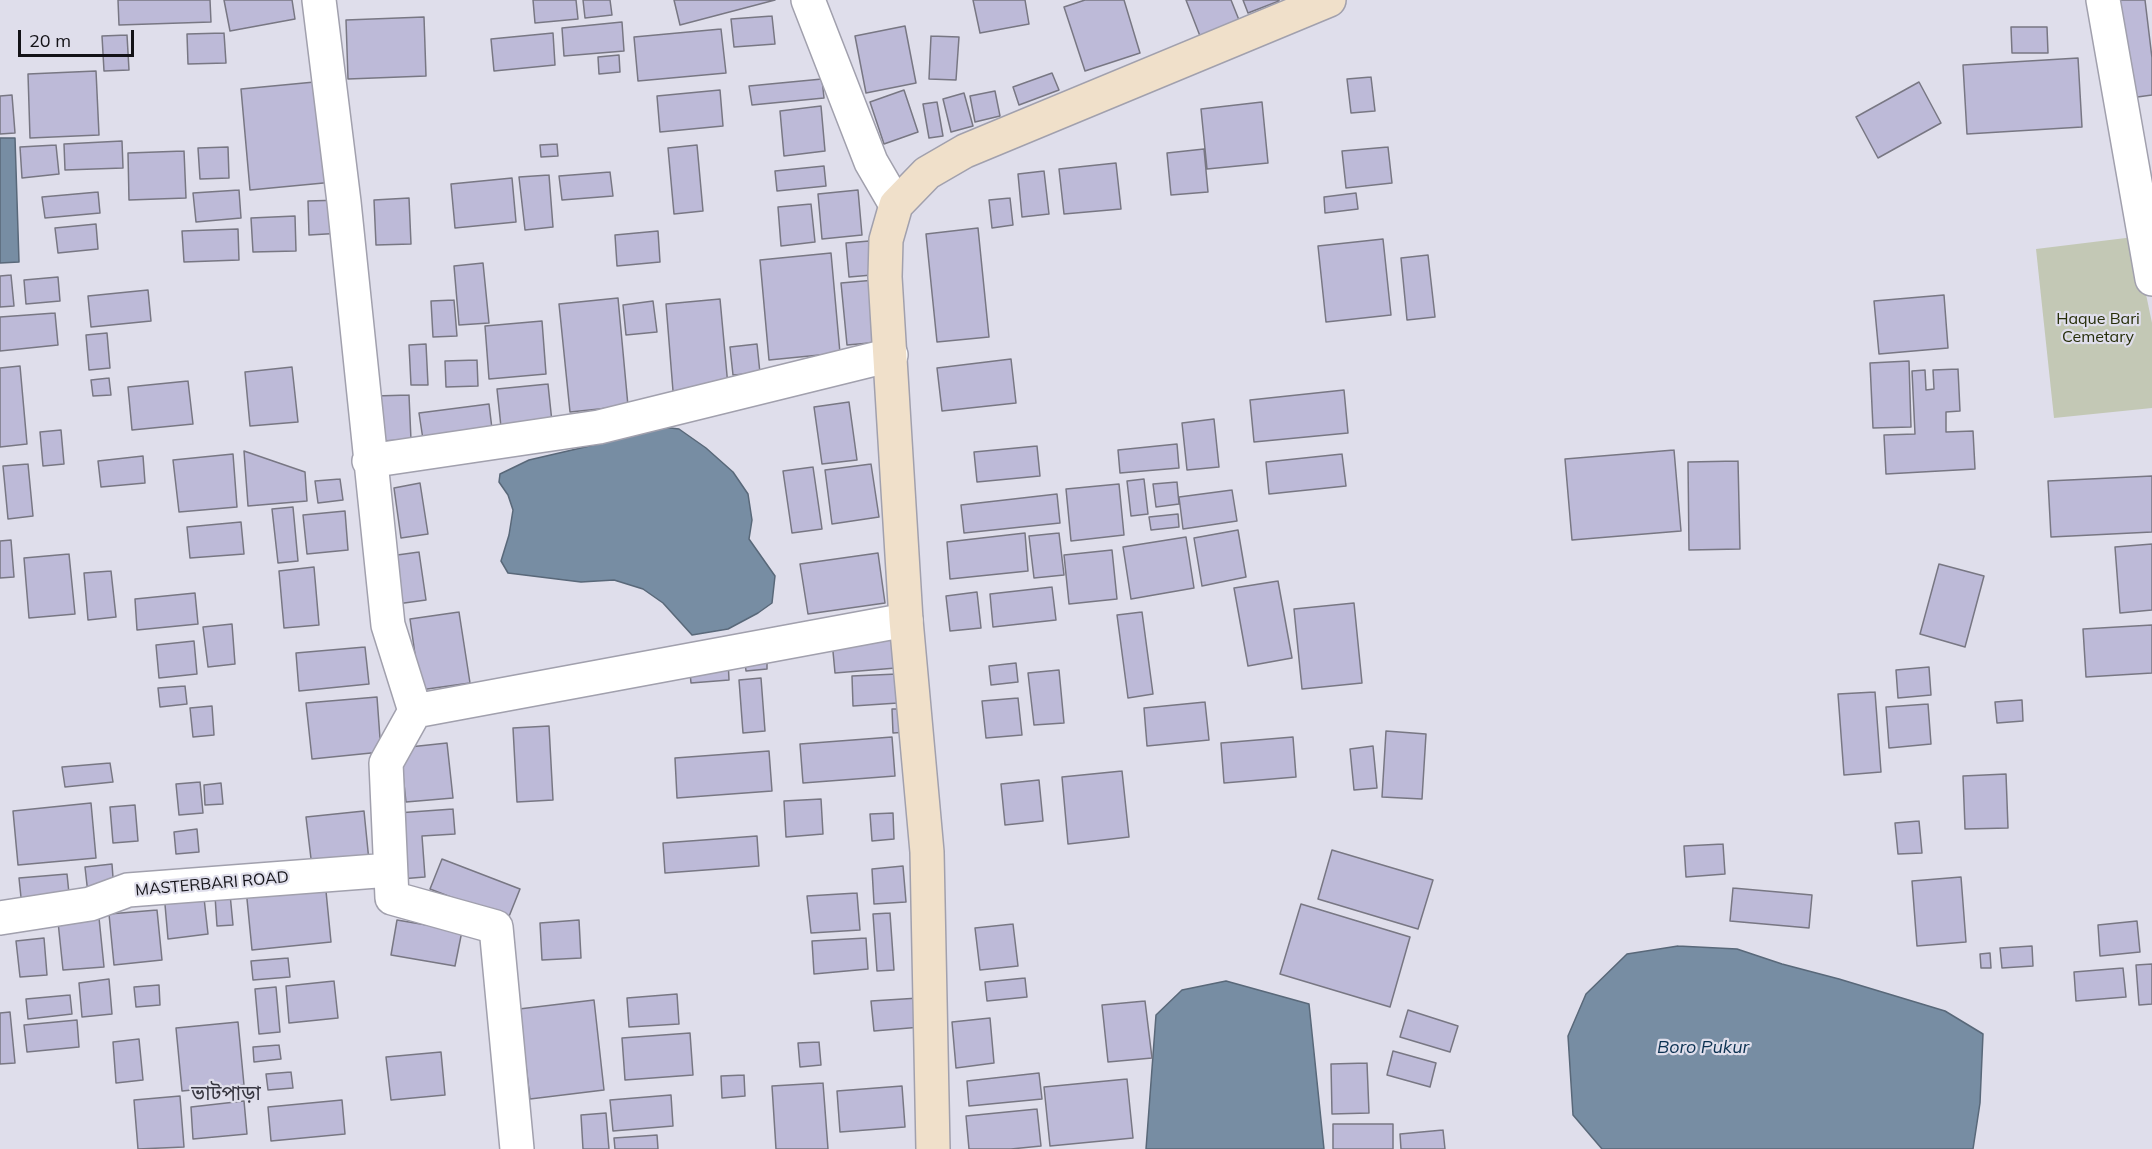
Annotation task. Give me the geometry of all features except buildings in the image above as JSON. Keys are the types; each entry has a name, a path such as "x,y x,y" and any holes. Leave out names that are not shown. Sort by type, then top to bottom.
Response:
{"street":[{"path":"319,0 344,202 369,461 388,626 415,711 386,763 392,898 496,927 517,1149"},
{"path":"808,0 871,162 896,205"},
{"path":"933,1149 927,852 906,620 885,277 886,240 896,205 927,173 965,151 1329,0"},
{"path":"2103,0 2152,279"},
{"path":"369,461 599,427 891,355"},
{"path":"415,711 906,620"},
{"name":"MASTERBARI ROAD","path":"0,918 90,904 128,890 390,870"}],"green space":[{"name":"Haque Bari Cemetary","path":"2134,237 2152,323 2152,408 2054,418 2036,249"}],"water":[{"path":"0,138 15,138 19,262 0,263"},
{"path":"662,427 679,429 706,448 733,472 748,494 752,520 749,539 775,576 772,603 728,629 692,635 663,603 643,589 614,580 581,582 508,573 501,561 509,535 513,510 508,495 499,482 500,474 529,460"},
{"name":"Boro Pukur","path":"1678,946 1737,949 1945,1011 1983,1034 1980,1103 1973,1149 1602,1149 1573,1115 1568,1036 1586,994 1627,954"},
{"path":"1226,981 1309,1004 1324,1149 1146,1149 1156,1015 1182,990"}],"district":[{"name":"ভাটপাড়া","path":"226,1094"}]}
